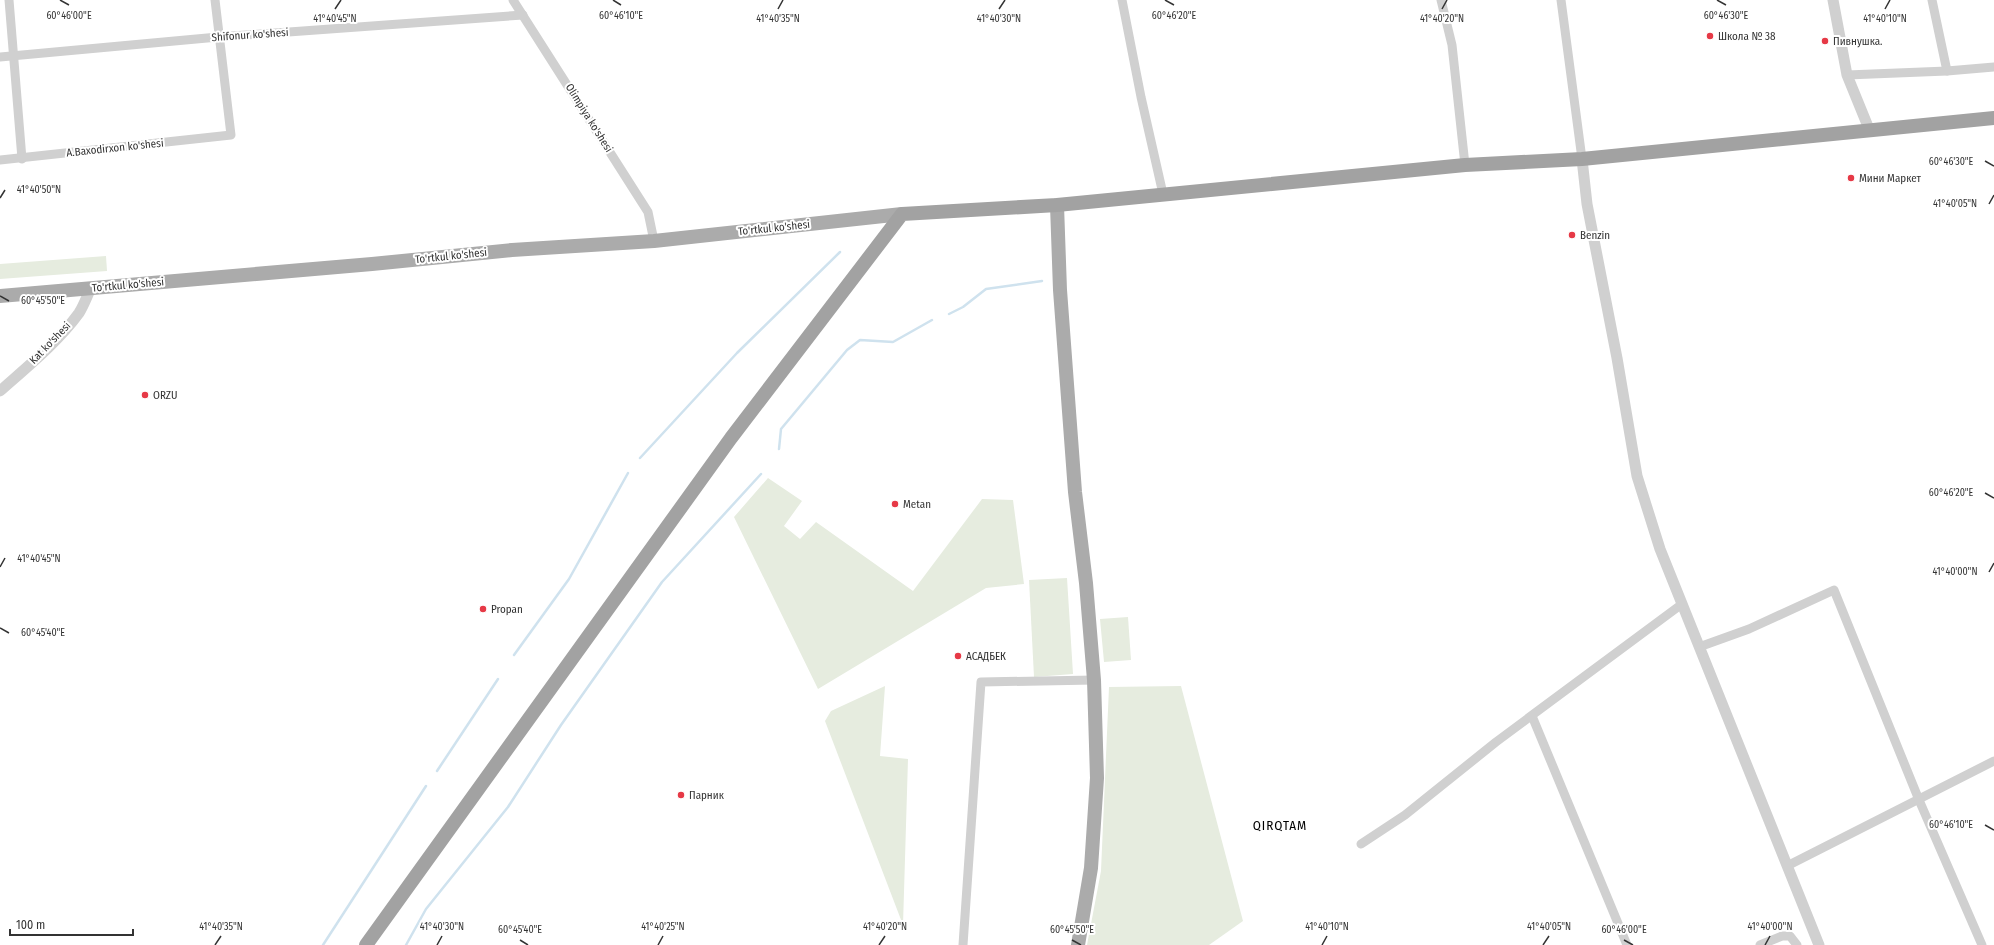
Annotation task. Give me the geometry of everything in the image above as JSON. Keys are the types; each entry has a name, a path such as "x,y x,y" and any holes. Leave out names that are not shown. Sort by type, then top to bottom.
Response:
{"highway":[{"path":"366,945 730,438 902,214 1057,206 1163,194 1465,165 1582,159 1869,129 1994,118"}],"main road":[{"path":"1057,206 1060,290 1075,492 1086,583 1094,680 1097,778 1092,860 1078,945"},
{"name":"To'rtkul ko'shesi","path":"0,296 372,264 512,250 654,240 902,214"}],"street":[{"path":"9,0 22,159"},
{"path":"215,0 218,37"},
{"name":"Olimpiya ko'shesi","path":"513,0 648,212 654,240"},
{"path":"1122,0 1141,97 1163,194"},
{"path":"1441,0 1452,45 1465,165"},
{"path":"1561,0 1587,204 1617,358 1637,476 1660,549 1819,945"},
{"path":"1833,0 1847,75 1869,129"},
{"path":"1932,0 1947,71"},
{"name":"Shifonur ko'shesi","path":"0,57 218,37 523,15"},
{"name":"A.Baxodirxon ko'shesi","path":"0,160 22,159 231,135 218,37"},
{"path":"1847,75 1947,71 1994,67"},
{"name":"Kat ko'shesi","path":"0,391 64,330 79,312 91,288"},
{"path":"1699,647 1749,629 1834,590 1919,800 1982,945"},
{"path":"1360,844 1405,814 1532,716 1682,604"},
{"path":"963,945 981,682 1094,680"},
{"path":"1532,716 1627,945"},
{"path":"1787,866 1994,761"},
{"path":"1760,945 1782,936 1790,936 1797,945"}],"shaded area":[{"path":"106,256 107,271 0,279 0,264"},
{"path":"768,478 802,501 784,526 800,539 816,522 913,591 982,499 1013,500 1024,584 986,588 818,689 734,517"},
{"path":"1067,578 1073,674 1034,677 1029,580"},
{"path":"1128,617 1131,660 1104,662 1100,619"},
{"path":"885,686 880,756 908,759 903,925 825,721 831,711"},
{"path":"1181,686 1243,921 1209,945 1087,945 1101,871 1109,687"}],"waterway":[{"path":"640,458 737,353 840,252"},
{"path":"949,314 963,307 986,289 1042,281"},
{"path":"779,449 781,429 847,350 860,340 893,342 932,320"},
{"path":"514,655 569,579 628,473"},
{"path":"406,945 426,909 508,807 561,725 662,582 761,474"},
{"path":"437,771 498,679"},
{"path":"323,945 426,786"}],"place":[{"name":"Школа № 38","path":"1710,36"},
{"name":"Пивнушка.","path":"1825,41"},
{"name":"Мини Маркет","path":"1851,178"},
{"name":"Benzin","path":"1572,235"},
{"name":"ORZU","path":"145,395"},
{"name":"Metan","path":"895,504"},
{"name":"Propan","path":"483,609"},
{"name":"АСАДБЕК","path":"958,656"},
{"name":"Парник","path":"681,795"}],"district":[{"name":"QIRQTAM","path":"1280,825"}]}
